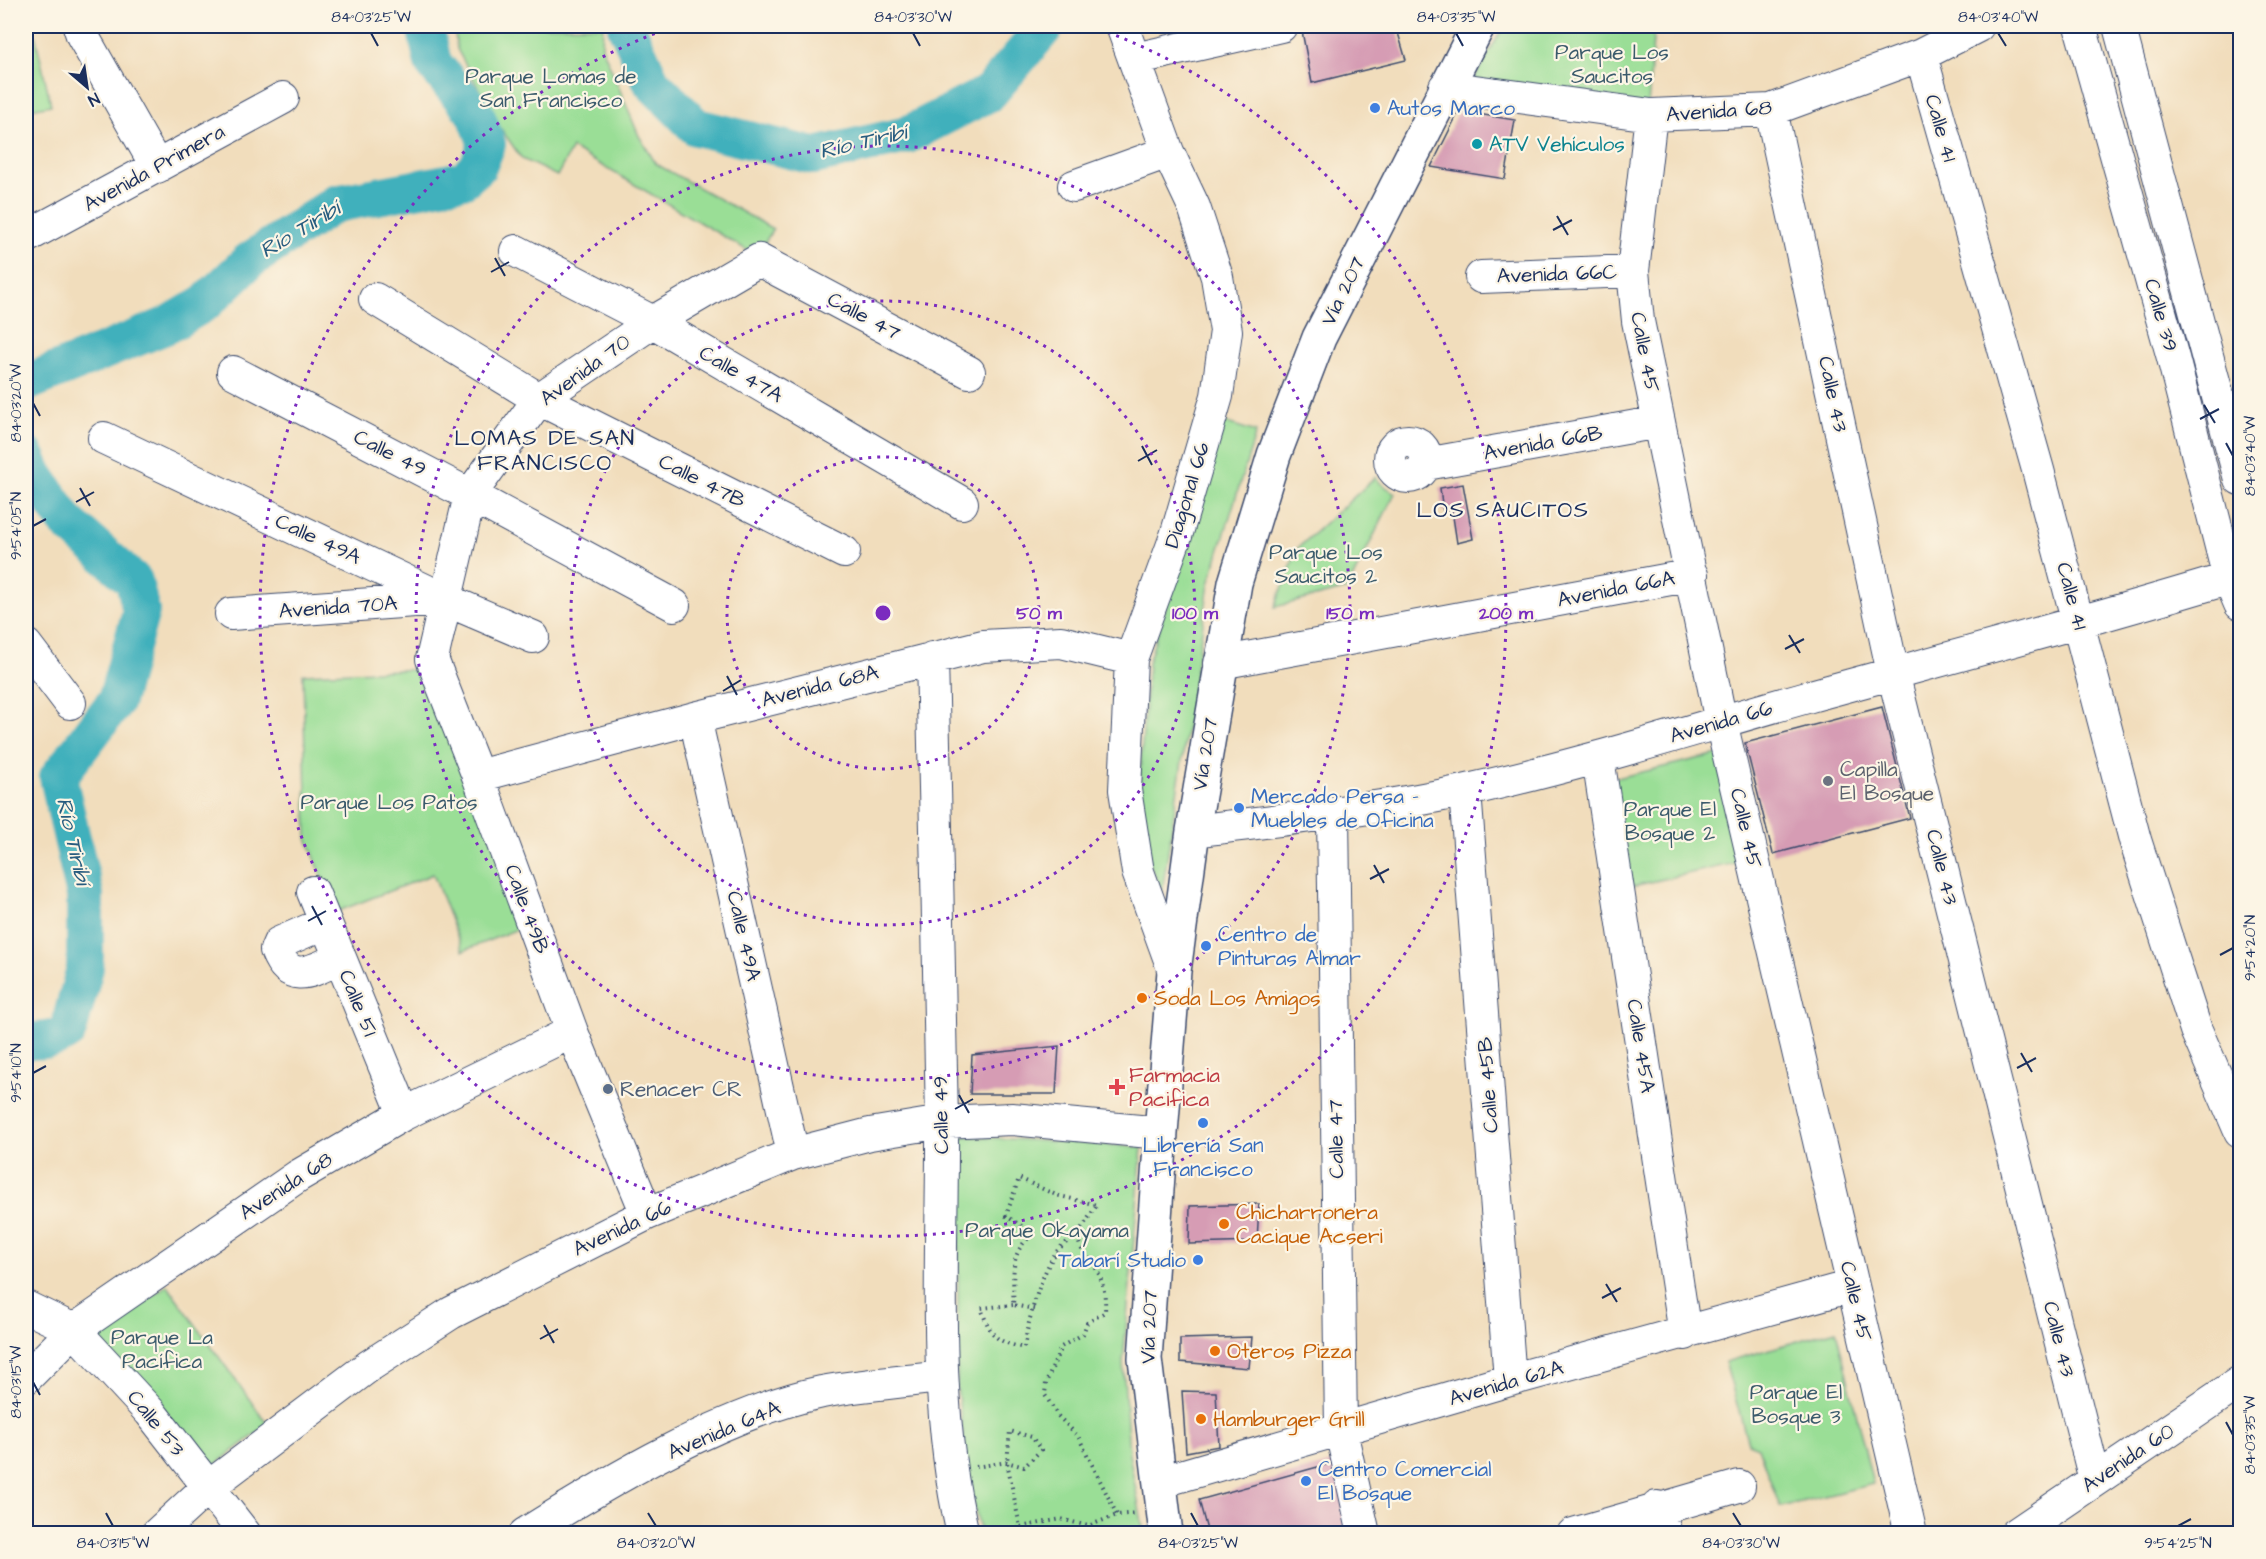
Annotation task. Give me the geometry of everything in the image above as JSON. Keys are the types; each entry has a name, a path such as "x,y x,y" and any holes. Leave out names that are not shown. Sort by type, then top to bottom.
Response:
{"main road":[{"name":"Vía 207","path":"1166,1533 1145,1359 1161,1133 1174,970 1193,831 1235,583 1274,455 1315,349 1445,87 1478,26"}],"street":[{"path":"79,26 157,167"},
{"name":"Diagonal 66","path":"1122,26 1168,152 1194,207 1217,277 1234,302 1226,331 1217,396 1176,536 1131,660 1125,790 1138,872 1174,970"},
{"path":"1134,59 1281,26"},
{"name":"Avenida 68","path":"1445,87 1652,116 1771,110 1921,55 1978,26"},
{"name":"Calle 39","path":"2080,26 2237,586"},
{"name":"Calle 39","path":"2120,26 2241,479"},
{"name":"Calle 41","path":"1921,55 2080,623 2134,840 2196,1030 2241,1131"},
{"name":"Avenida Primera","path":"26,237 283,98"},
{"name":"Calle 43","path":"1771,110 1893,673 2095,1480"},
{"name":"Calle 45","path":"1652,116 1634,271 1638,321 1721,722 1911,1533"},
{"path":"1074,186 1168,152"},
{"name":"Calle 47A","path":"516,251 653,322 962,503"},
{"name":"Avenida 70","path":"444,599 470,495 539,399 653,322 759,260"},
{"name":"Calle 47","path":"759,260 969,372"},
{"name":"Avenida 66C","path":"1481,277 1634,271"},
{"name":"Calle 47B","path":"375,299 539,399 844,552"},
{"name":"Calle 49","path":"233,372 470,495 674,605"},
{"name":"Avenida 66B","path":"1426,464 1659,423"},
{"name":"Calle 49A","path":"104,438 444,599 533,636"},
{"name":"Avenida 66A","path":"1220,663 1692,575"},
{"name":"Avenida 66","path":"1193,831 1333,813 1466,791 1598,758 1893,673 2080,623 2237,586"},
{"name":"Avenida 70A","path":"231,614 444,599"},
{"name":"Calle 49B","path":"444,599 432,659 478,776 572,1032 647,1214"},
{"name":"Avenida 68A","path":"478,776 695,718 983,646 1061,642 1131,660"},
{"path":"27,650 70,703"},
{"name":"Calle 49","path":"932,658 942,1122 941,1377 955,1501 963,1533"},
{"name":"Calle 49A","path":"695,718 793,1154"},
{"name":"Calle 45A","path":"1598,758 1685,1334"},
{"name":"Calle 45B","path":"1466,791 1510,1380"},
{"name":"Calle 47","path":"1333,813 1341,1431 1364,1533"},
{"name":"Calle 51","path":"313,892 404,1114"},
{"path":"325,923 279,943 276,950 279,958 284,967 292,972 304,973 340,958"},
{"name":"Avenida 68","path":"26,1378 74,1330 298,1176 404,1114 572,1032"},
{"name":"Avenida 66","path":"157,1533 207,1488 369,1366 451,1312 647,1214 793,1154 870,1134 942,1122 1012,1119 1161,1133"},
{"name":"Avenida 62A","path":"1160,1482 1510,1380 1685,1334 1852,1286"},
{"name":"Calle 53","path":"26,1308 74,1330 150,1412 207,1488 245,1533"},
{"name":"Avenida 64A","path":"525,1533 593,1491 727,1425 822,1393 941,1377"},
{"name":"Avenida 60","path":"2016,1533 2241,1382"},
{"path":"1573,1533 1661,1520 1739,1486"}],"path":[{"path":"1013,1305 1014,1262 1022,1242 1034,1234 1006,1216 1019,1178 1056,1195 1097,1205 1077,1235 1056,1252 1044,1272 1034,1308 1028,1322 1024,1348 1002,1343 989,1331 981,1308 1013,1305 1034,1308"},
{"path":"1077,1235 1081,1252 1090,1259 1098,1272 1106,1294 1105,1312 1087,1323 1083,1334 1061,1347 1046,1383 1045,1395 1058,1416 1078,1436 1117,1515"},
{"path":"976,1467 1007,1462 1024,1467 1041,1450 1032,1437 1010,1431 1007,1462 1020,1527"},
{"path":"1006,1533 1020,1527 1061,1519 1088,1526 1117,1515 1140,1513"}],"green space":[{"path":"26,26 33,26 51,105 26,110"},
{"name":"Parque Lomas de San Francisco","path":"454,26 603,26 602,47 639,136 656,164 773,229 757,256 572,148 557,176 522,159 499,126 457,49"},
{"name":"Parque Los Saucitos","path":"1504,26 1654,26 1648,106 1472,82"},
{"path":"1224,422 1256,432 1209,584 1162,892 1149,862 1139,788 1148,663"},
{"name":"Parque Los Saucitos 2","path":"1376,477 1380,483 1395,493 1347,589 1275,607 1298,548"},
{"name":"Parque Los Patos","path":"427,669 525,926 463,951 433,874 336,912 307,838 303,674"},
{"name":"Parque El Bosque 2","path":"1718,754 1740,862 1619,889 1600,782"},
{"name":"Parque Okayama","path":"960,1136 1142,1147 1123,1362 1129,1454 1144,1533 981,1533 970,1489 957,1388"},
{"name":"Parque La Pacífica","path":"167,1285 268,1425 209,1469 98,1337"},
{"name":"Parque El Bosque 3","path":"1836,1330 1873,1484 1780,1507 1758,1447 1748,1443 1725,1362"}],"building":[{"path":"1301,26 1396,26 1406,60 1312,83"},
{"name":"ATV Vehículos","path":"1459,111 1515,120 1505,179 1431,167"},
{"path":"1463,484 1473,539 1457,543 1452,510 1443,511 1440,488"},
{"name":"Capilla El Bosque","path":"1882,707 1910,818 1773,854 1745,743"},
{"path":"1059,1046 1056,1094 970,1094 972,1055"},
{"name":"Chicharronera Cacique Acseri","path":"1259,1204 1257,1242 1189,1244 1190,1206"},
{"name":"Oteros Pizza","path":"1252,1337 1249,1368 1180,1362 1180,1339"},
{"name":"Hamburger Grill","path":"1182,1391 1216,1392 1219,1446 1186,1452"},
{"name":"Centro Comercial El Bosque","path":"1339,1461 1358,1534 1208,1534 1199,1500"}],"waterway":[{"name":"Río Tiribí","path":"26,383 168,325 205,303 249,261 335,204 463,180 478,167 487,144 476,115 433,63 425,26"},
{"name":"Río Tiribí","path":"626,26 652,83 696,127 814,156 907,135 989,93 1046,26"},
{"name":"Río Tiribí","path":"26,455 35,475 67,522 134,581 141,611 116,701 58,777 85,895 85,968 68,1031 48,1040 26,1040"}],"place":[{"name":"Autos Marco","path":"1375,108"},
{"name":"ATV Vehículos","path":"1477,144"},
{"name":"Capilla El Bosque","path":"1828,781"},
{"name":"Mercado Persa - Muebles de Oficina","path":"1239,808"},
{"name":"Centro de Pinturas Almar","path":"1206,946"},
{"name":"Soda Los Amigos","path":"1142,998"},
{"name":"Farmacia Pacifica","path":"1117,1087"},
{"name":"Renacer CR","path":"608,1089"},
{"name":"Librería San Francisco","path":"1203,1123"},
{"name":"Chicharronera Cacique Acseri","path":"1224,1224"},
{"name":"Tabarí Studio","path":"1198,1260"},
{"name":"Oteros Pizza","path":"1215,1351"},
{"name":"Hamburger Grill","path":"1201,1419"},
{"name":"Centro Comercial El Bosque","path":"1306,1481"}],"district":[{"name":"LOMAS DE SAN FRANCISCO","path":"545,450"},
{"name":"LOS SAUCITOS","path":"1503,510"}]}
